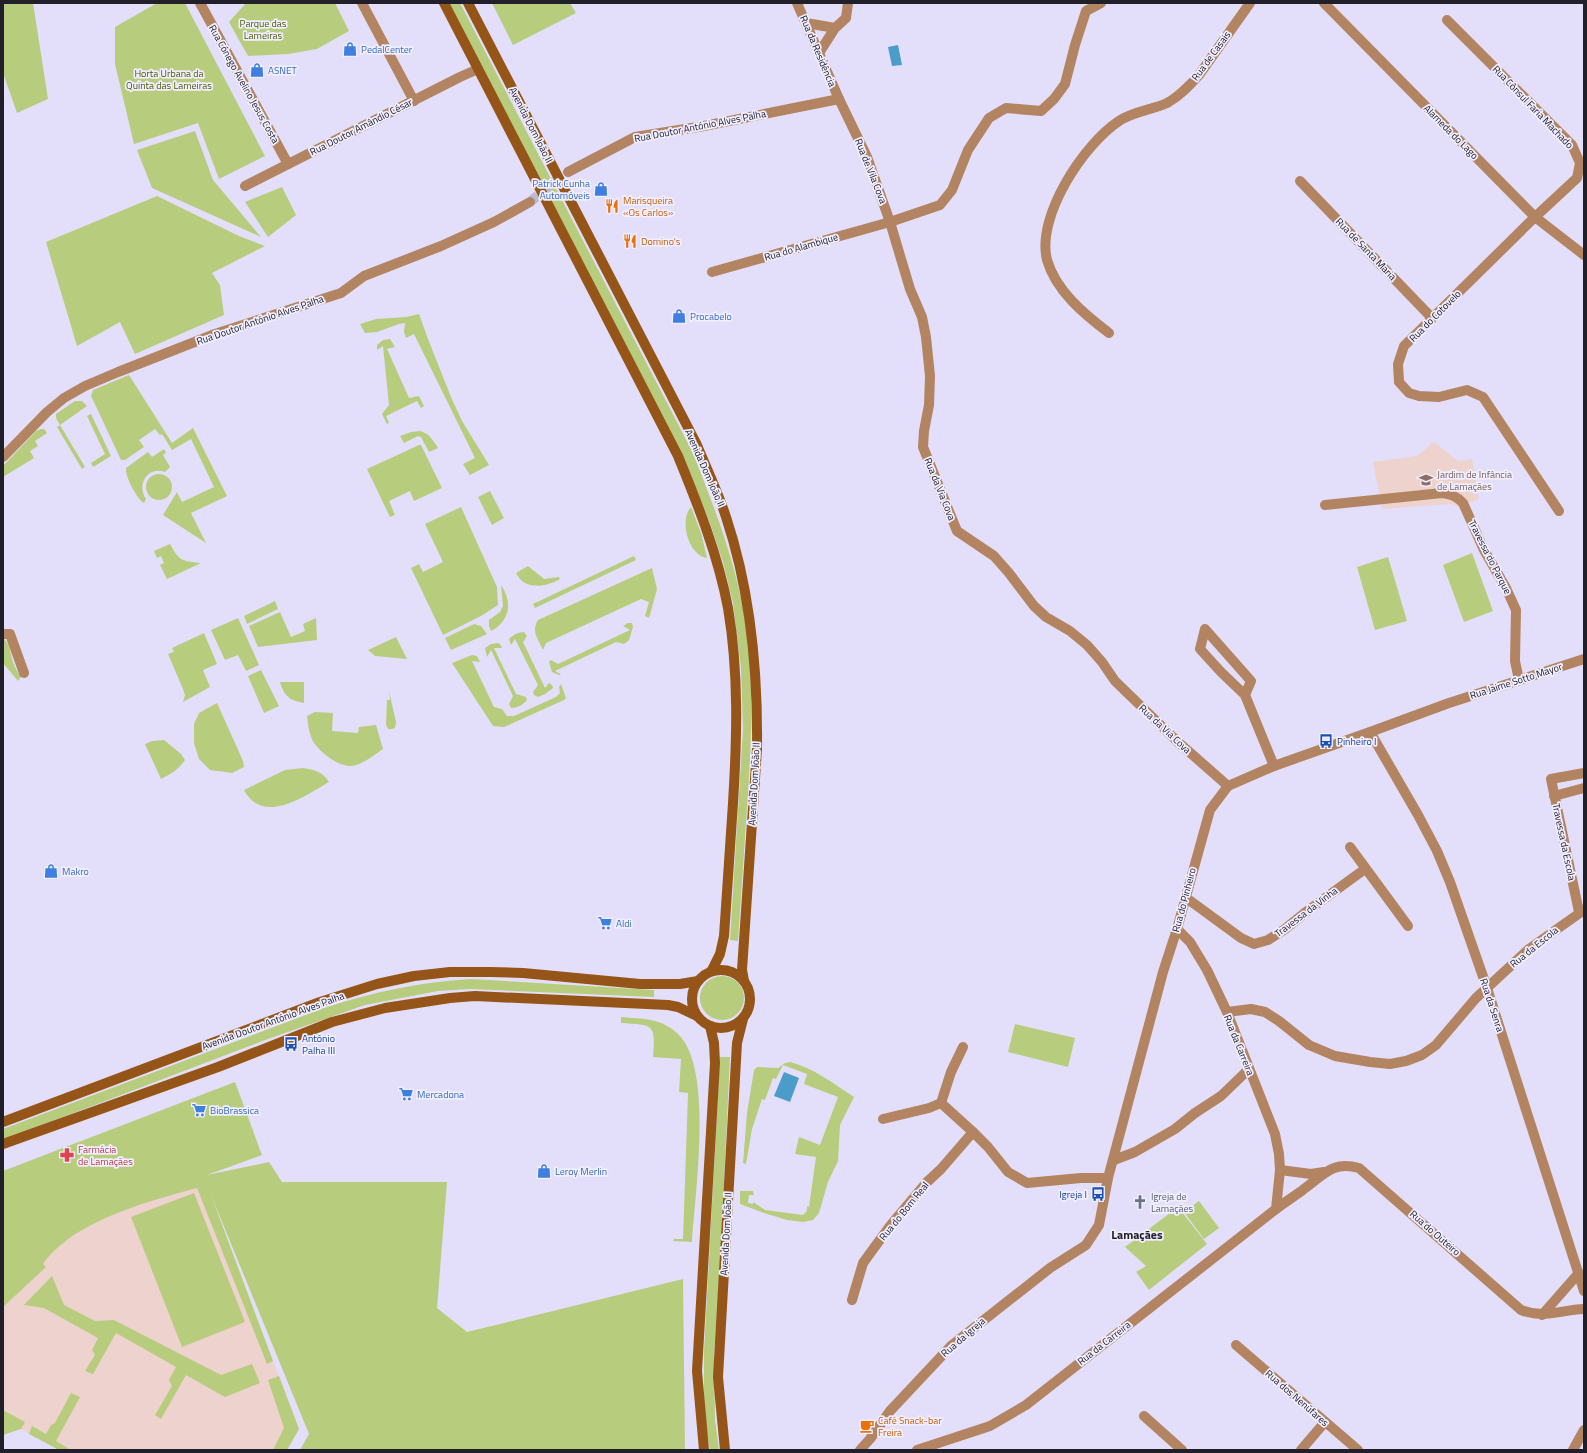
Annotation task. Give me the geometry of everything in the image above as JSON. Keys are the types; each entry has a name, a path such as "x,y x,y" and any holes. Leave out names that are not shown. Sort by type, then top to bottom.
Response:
{"main road":[{"name":"Avenida Dom João II","path":"444,3 678,456 705,526 720,572 728,607 734,652 737,728 724,936 720,954 712,970 698,981"},
{"name":"Avenida Dom João II","path":"468,3 696,443 726,518 745,588 754,654 757,749 742,970 744,981 750,996 750,1004 748,1012 742,1019 737,1044 718,1377 725,1450"},
{"path":"712,970 729,970 738,975 744,981"},
{"name":"Avenida Doutor António Alves Palha","path":"3,1122 320,1002 377,984 414,976 450,972 490,972 640,984 680,984 698,981"},
{"path":"697,1016 692,1002 698,981"},
{"path":"3,1144 218,1067 332,1022 385,1008 450,998 490,996 668,1005 678,1007 697,1016 710,1026 724,1028 731,1026 742,1019"},
{"path":"704,1450 697,1371 715,1063 714,1043 710,1026"}],"street":[{"name":"Rua Cónego Avelino Jesus Costa","path":"200,3 288,164"},
{"path":"362,3 414,101"},
{"name":"Rua da Residência","path":"797,3 839,99"},
{"path":"819,53 835,28 846,18 848,3"},
{"name":"Rua do Alambique","path":"712,272 890,222 940,205 952,190 968,150 989,118 1006,108 1041,111 1054,99 1065,84 1086,11 1101,3"},
{"name":"Rua de Casais","path":"1109,333 1074,303 1055,278 1048,262 1045,248 1046,235 1061,191 1084,154 1108,128 1130,114 1167,103 1178,96 1190,85 1199,75 1250,3"},
{"name":"Alameda do Lago","path":"1324,3 1535,217 1584,255"},
{"name":"Rua Cônsul Faria Machado","path":"1447,20 1572,145 1580,162 1577,178 1535,217"},
{"path":"806,23 835,28"},
{"name":"Rua Doutor Amândio César","path":"245,186 478,69"},
{"name":"Rua de Vila Cova","path":"839,99 867,157 890,222"},
{"name":"Rua Doutor António Alves Palha","path":"568,172 635,137 704,126 839,99"},
{"name":"Rua de Santa Maria","path":"1300,181 1432,318"},
{"name":"Rua Doutor António Alves Palha","path":"3,457 47,412 64,398 85,386 215,334 341,293 364,276 447,243 494,222 530,202"},
{"name":"Rua do Cotovelo","path":"1535,217 1404,346 1398,364 1399,382 1409,393 1419,396 1439,397 1467,390 1483,397 1559,511"},
{"name":"Rua da Via Cova","path":"890,222 910,290 922,316 926,337 930,376 929,405 924,430 923,447 957,531 994,556 1034,606 1088,645 1102,662 1115,682 1178,742 1228,786"},
{"name":"Travessa do Parque","path":"1325,505 1442,493 1450,494 1456,497 1462,503 1484,550 1506,588 1516,610 1515,660 1519,680"},
{"path":"1245,695 1251,681 1205,629 1200,649 1245,695 1274,766"},
{"path":"3,634 10,634 24,673"},
{"name":"Rua Jaime Sotto Mayor","path":"1449,703 1584,659"},
{"name":"Rua do Pinheiro","path":"1086,1245 1098,1225 1108,1178 1163,972 1177,930 1210,810 1228,786 1274,766 1449,703"},
{"name":"Rua da Senra","path":"1370,732 1418,815 1437,851 1450,882 1487,988 1581,1275 1584,1291"},
{"name":"Travessa da Escola","path":"1582,911 1551,779 1584,772"},
{"name":"Travessa da Escola","path":"1554,796 1584,788"},
{"path":"1350,847 1408,926"},
{"name":"Travessa da Vinha","path":"1185,897 1241,938 1254,944 1268,940 1285,930 1306,912 1365,869"},
{"name":"Rua da Escola","path":"1227,1012 1251,1009 1265,1012 1279,1020 1309,1045 1335,1056 1390,1064 1406,1060 1422,1055 1436,1045 1487,988 1530,949 1582,911"},
{"name":"Rua da Carreira","path":"1177,930 1190,942 1207,970 1227,1012 1274,1134 1279,1154 1280,1170 1276,1209"},
{"path":"883,1119 929,1108 941,1103 951,1072 963,1047"},
{"path":"1114,1160 1135,1152 1175,1130 1194,1113 1221,1096 1249,1069"},
{"path":"941,1103 988,1147 1008,1172 1027,1183 1081,1178 1108,1178"},
{"name":"Rua do Bom Real","path":"852,1300 863,1263 890,1226 927,1182 973,1132"},
{"name":"Rua do Outeiro","path":"1324,1172 1334,1167 1348,1165 1360,1168 1521,1310 1532,1314 1542,1315 1584,1309"},
{"path":"1280,1170 1311,1174 1324,1172"},
{"name":"Rua da Carreira","path":"917,1450 990,1426 1026,1405 1324,1172"},
{"name":"Rua da Igreja","path":"860,1450 870,1439 890,1411 951,1346 1050,1268 1086,1245"},
{"path":"1542,1315 1581,1275"},
{"name":"Rua dos Nenúfares","path":"1236,1345 1358,1450"},
{"path":"1144,1416 1182,1450"},
{"path":"1301,1450 1325,1422"},
{"path":"1573,1450 1584,1430"}],"shaded area":[{"name":"Jardim de Infância de Lamaçães","path":"1434,442 1458,461 1472,459 1479,499 1458,507 1451,504 1382,509 1373,462 1417,456"},
{"path":"203,1176 299,1429 287,1450 59,1450 21,1429 3,1435 3,1285 48,1238"}],"green space":[{"path":"3,3 33,3 48,99 17,113 3,73"},
{"name":"Horta Urbana da Quinta das Lameiras","path":"157,3 185,3 265,156 219,179 198,123 134,144 115,64 115,27"},
{"name":"Parque das Lameiras","path":"246,3 335,3 349,31 317,49 288,54 248,56 229,22"},
{"path":"449,3 460,3 693,453 726,542 743,610 747,633 751,677 750,764 738,941 730,940 743,729 741,668 733,603 723,562 710,523 684,458"},
{"path":"492,3 570,3 576,13 513,45"},
{"path":"195,131 213,180 261,237 152,188 137,150"},
{"path":"282,187 296,215 268,237 245,202"},
{"path":"157,196 239,236 265,246 212,273 220,285 224,315 135,354 120,322 77,346 46,242"},
{"path":"419,314 451,397 462,421 489,465 470,475 463,464 475,458 414,334 406,338 404,332 405,323 377,332 365,333 360,324 376,319 406,317"},
{"path":"390,339 395,347 387,349 409,398 419,396 424,406 421,408 417,401 386,416 389,423 387,424 382,414 389,405 383,346 377,350 377,345 383,340"},
{"path":"129,375 172,443 193,428 227,496 191,513 206,543 163,515 177,492 182,502 214,487 191,439 172,450 162,434 160,435 155,429 139,440 144,447 125,460 121,460 91,396 93,390"},
{"path":"75,401 82,401 87,406 60,425 56,418 56,414"},
{"path":"91,414 111,456 93,467 91,463 105,454 87,416"},
{"path":"60,425 85,467 82,469 57,427"},
{"path":"44,429 47,433 35,441 38,446 30,451 34,458 3,477 3,466 36,431"},
{"path":"420,431 429,436 438,448 429,452 421,437 418,436 404,443 400,436 411,432"},
{"path":"421,445 442,488 414,501 410,491 389,501 395,515 390,517 367,469"},
{"path":"164,449 166,453 163,455 170,467 165,472 153,472 145,478 142,488 146,499 144,503 132,487 127,477 126,468 148,452 152,457"},
{"path":"159,474 168,478 172,487 168,496 159,500 150,496 146,487 150,478"},
{"path":"490,491 504,518 492,525 478,497"},
{"path":"461,507 497,587 498,605 481,616 443,635 411,568 419,564 423,572 443,562 425,524"},
{"path":"691,507 701,533 707,558 695,551 687,536 686,520 687,513"},
{"path":"170,544 176,554 185,561 201,563 167,579 160,565 164,563 161,556 157,558 154,551"},
{"path":"1472,553 1493,611 1464,622 1443,565"},
{"path":"634,556 636,560 535,608 533,604"},
{"path":"1388,557 1407,621 1375,630 1357,567"},
{"path":"528,566 544,579 559,577 560,579 548,584 536,586 525,583 516,573"},
{"path":"652,568 657,589 649,618 645,616 649,602 641,599 546,643 543,650 537,639 535,631 538,620"},
{"path":"501,585 507,598 508,611 502,622 491,631 489,620 500,612 503,606"},
{"path":"275,601 278,609 247,624 244,616"},
{"path":"280,612 291,637 305,631 303,624 316,618 317,640 258,647 249,626"},
{"path":"238,618 259,665 246,671 238,655 225,660 211,630"},
{"path":"628,623 632,623 633,627 629,640 624,644 616,642 555,671 561,674 559,675 552,672 549,662 551,660 558,664 630,630 623,626"},
{"path":"474,624 481,626 487,634 451,650 445,638"},
{"path":"524,632 527,636 523,642 545,688 549,683 553,688 538,697 534,695 533,692 538,685 515,639 511,645 509,639 516,634"},
{"path":"204,633 217,664 203,670 210,687 183,702 185,695 168,654 174,652 172,648"},
{"path":"396,637 407,659 375,656 368,650"},
{"path":"3,638 9,646 12,659 21,677 18,681 3,663"},
{"path":"498,643 502,648 494,648 516,694 526,697 527,700 522,705 511,708 509,704 513,696 491,650 487,657 485,648 491,644"},
{"path":"472,655 477,656 480,662 472,661 494,707 502,709 507,716 514,716 556,697 560,693 559,687 561,684 566,698 504,727 493,726 452,663"},
{"path":"261,670 279,706 264,713 248,676"},
{"path":"280,682 304,682 304,703 295,701 288,697 283,691"},
{"path":"389,691 396,722 395,728 392,729 388,729 386,725 387,700 390,700"},
{"path":"217,703 243,761 244,767 232,773 210,770 199,759 194,743 194,724 199,713"},
{"path":"315,712 333,713 332,731 358,733 359,727 376,725 383,749 367,760 356,765 345,765 333,760 314,743 311,737 307,716"},
{"path":"164,740 181,754 185,760 174,771 161,779 145,744 152,741"},
{"path":"303,768 311,769 324,775 329,782 297,800 285,805 273,807 262,806 252,801 244,790 285,770"},
{"path":"722,976 734,980 740,986 744,998 740,1010 734,1016 722,1020 710,1016 704,1010 700,998 704,986 710,980"},
{"path":"471,979 654,990 654,997 470,989 438,991 365,1005 268,1039 3,1140 3,1129 324,1008 360,997 415,985"},
{"path":"621,1017 651,1020 665,1025 678,1034 689,1051 696,1074 700,1133 692,1242 673,1241 674,1239 683,1239 688,1093 679,1092 681,1059 653,1057 654,1038 653,1032 650,1028 640,1024 621,1023"},
{"path":"1015,1024 1075,1038 1068,1067 1008,1052"},
{"path":"720,1057 730,1057 719,1288 714,1354 715,1420 719,1450 710,1450 704,1418 704,1352"},
{"path":"790,1062 816,1072 854,1097 840,1125 838,1161 828,1182 819,1213 813,1220 803,1222 787,1220 740,1204 740,1191 753,1191 754,1195 749,1195 748,1203 753,1204 753,1202 765,1210 803,1215 807,1211 807,1206 809,1207 816,1157 795,1154 799,1137 820,1145 838,1097 804,1084 807,1074 783,1065 776,1079 773,1078 765,1100 762,1099 752,1129 746,1164 743,1163 747,1113 754,1070 757,1067 778,1068 785,1063"},
{"path":"235,1082 262,1155 207,1175 269,1162 282,1182 447,1182 437,1308 467,1332 683,1279 685,1450 300,1450 309,1434 211,1195 273,1361 267,1364 197,1188 135,1206 92,1224 56,1249 43,1264 46,1267 3,1307 3,1171"},
{"path":"194,1193 245,1322 182,1347 131,1217"},
{"path":"1199,1201 1219,1228 1204,1239 1184,1212"},
{"path":"1178,1207 1207,1244 1149,1290 1136,1272 1146,1266 1125,1247"},
{"path":"52,1276 64,1305 95,1321 114,1320 221,1375 252,1364 260,1383 225,1397 186,1375 161,1419 155,1415 172,1386 169,1380 176,1367 116,1333 93,1374 85,1371 95,1355 92,1350 98,1338 44,1308 24,1305"},
{"path":"279,1376 299,1429 287,1450 273,1450 284,1428 268,1380"},
{"path":"71,1393 80,1397 56,1441 71,1450 59,1450 29,1434 32,1426 46,1434 51,1425 55,1423"},
{"path":"3,1410 25,1422 21,1429 3,1435"}],"water":[{"path":"898,45 902,65 892,66 888,47"},
{"path":"784,1072 799,1078 790,1102 774,1096"}],"tunnel":[{"path":"530,202 564,174"}],"place":[{"name":"PedalCenter","path":"350,49"},
{"name":"ASNET","path":"257,70"},
{"name":"Patrick Cunha Automóveis","path":"601,189"},
{"name":"Marisqueira «Os Carlos»","path":"612,206"},
{"name":"Domino's","path":"630,241"},
{"name":"Procabelo","path":"679,316"},
{"name":"Jardim de Infância de Lamaçães","path":"1426,480"},
{"name":"Pinheiro I","path":"1326,741"},
{"name":"Makro","path":"51,871"},
{"name":"Aldi","path":"605,923"},
{"name":"António Palha III","path":"291,1044"},
{"name":"Mercadona","path":"406,1094"},
{"name":"BioBrassica","path":"199,1110"},
{"name":"Farmácia de Lamaçães","path":"67,1155"},
{"name":"Leroy Merlin","path":"544,1171"},
{"name":"Igreja I","path":"1098,1194"},
{"name":"Igreja de Lamaçães","path":"1140,1202"},
{"name":"Café Snack-bar Freira","path":"867,1426"}],"district":[{"name":"Lamaçães","path":"1137,1234"}]}
